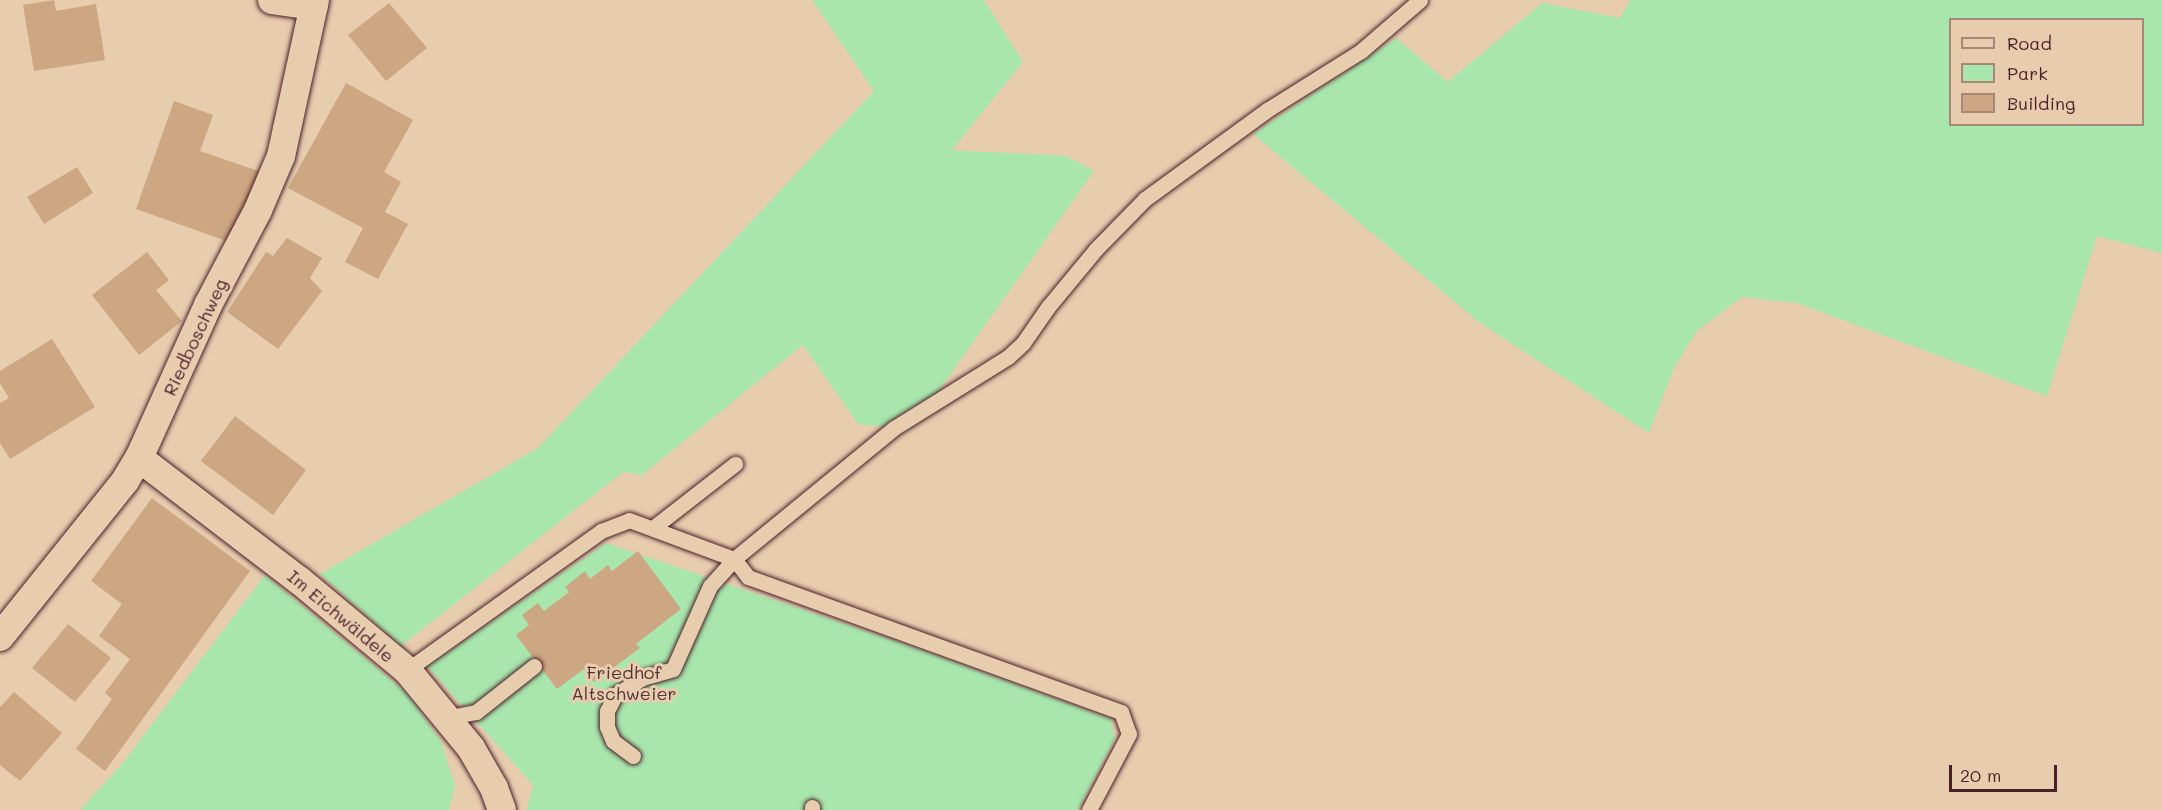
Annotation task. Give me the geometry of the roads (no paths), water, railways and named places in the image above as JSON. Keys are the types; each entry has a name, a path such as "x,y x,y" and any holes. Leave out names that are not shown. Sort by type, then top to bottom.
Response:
{"street":[{"path":"272,0 314,3"},
{"name":"Riedboschweg","path":"0,636 125,481 139,458 208,305 258,210 281,156 314,3"},
{"name":"Im Eichwäldele","path":"139,458 300,581 407,670 471,748 494,788 502,810"}],"lane":[{"path":"633,756 613,741 607,727 607,711 615,695 642,678 674,669 710,586 734,559 894,428 1008,357 1023,343 1048,306 1083,264 1119,223 1145,199 1267,110 1361,51 1420,0"},
{"path":"654,527 735,464"},
{"path":"407,670 601,531 629,520 654,527 734,559 748,577 1121,712 1129,735 1089,810"},
{"path":"445,718 476,712 534,666"}],"park label":[{"name":"Friedhof Altschweier","path":"624,683"}]}
